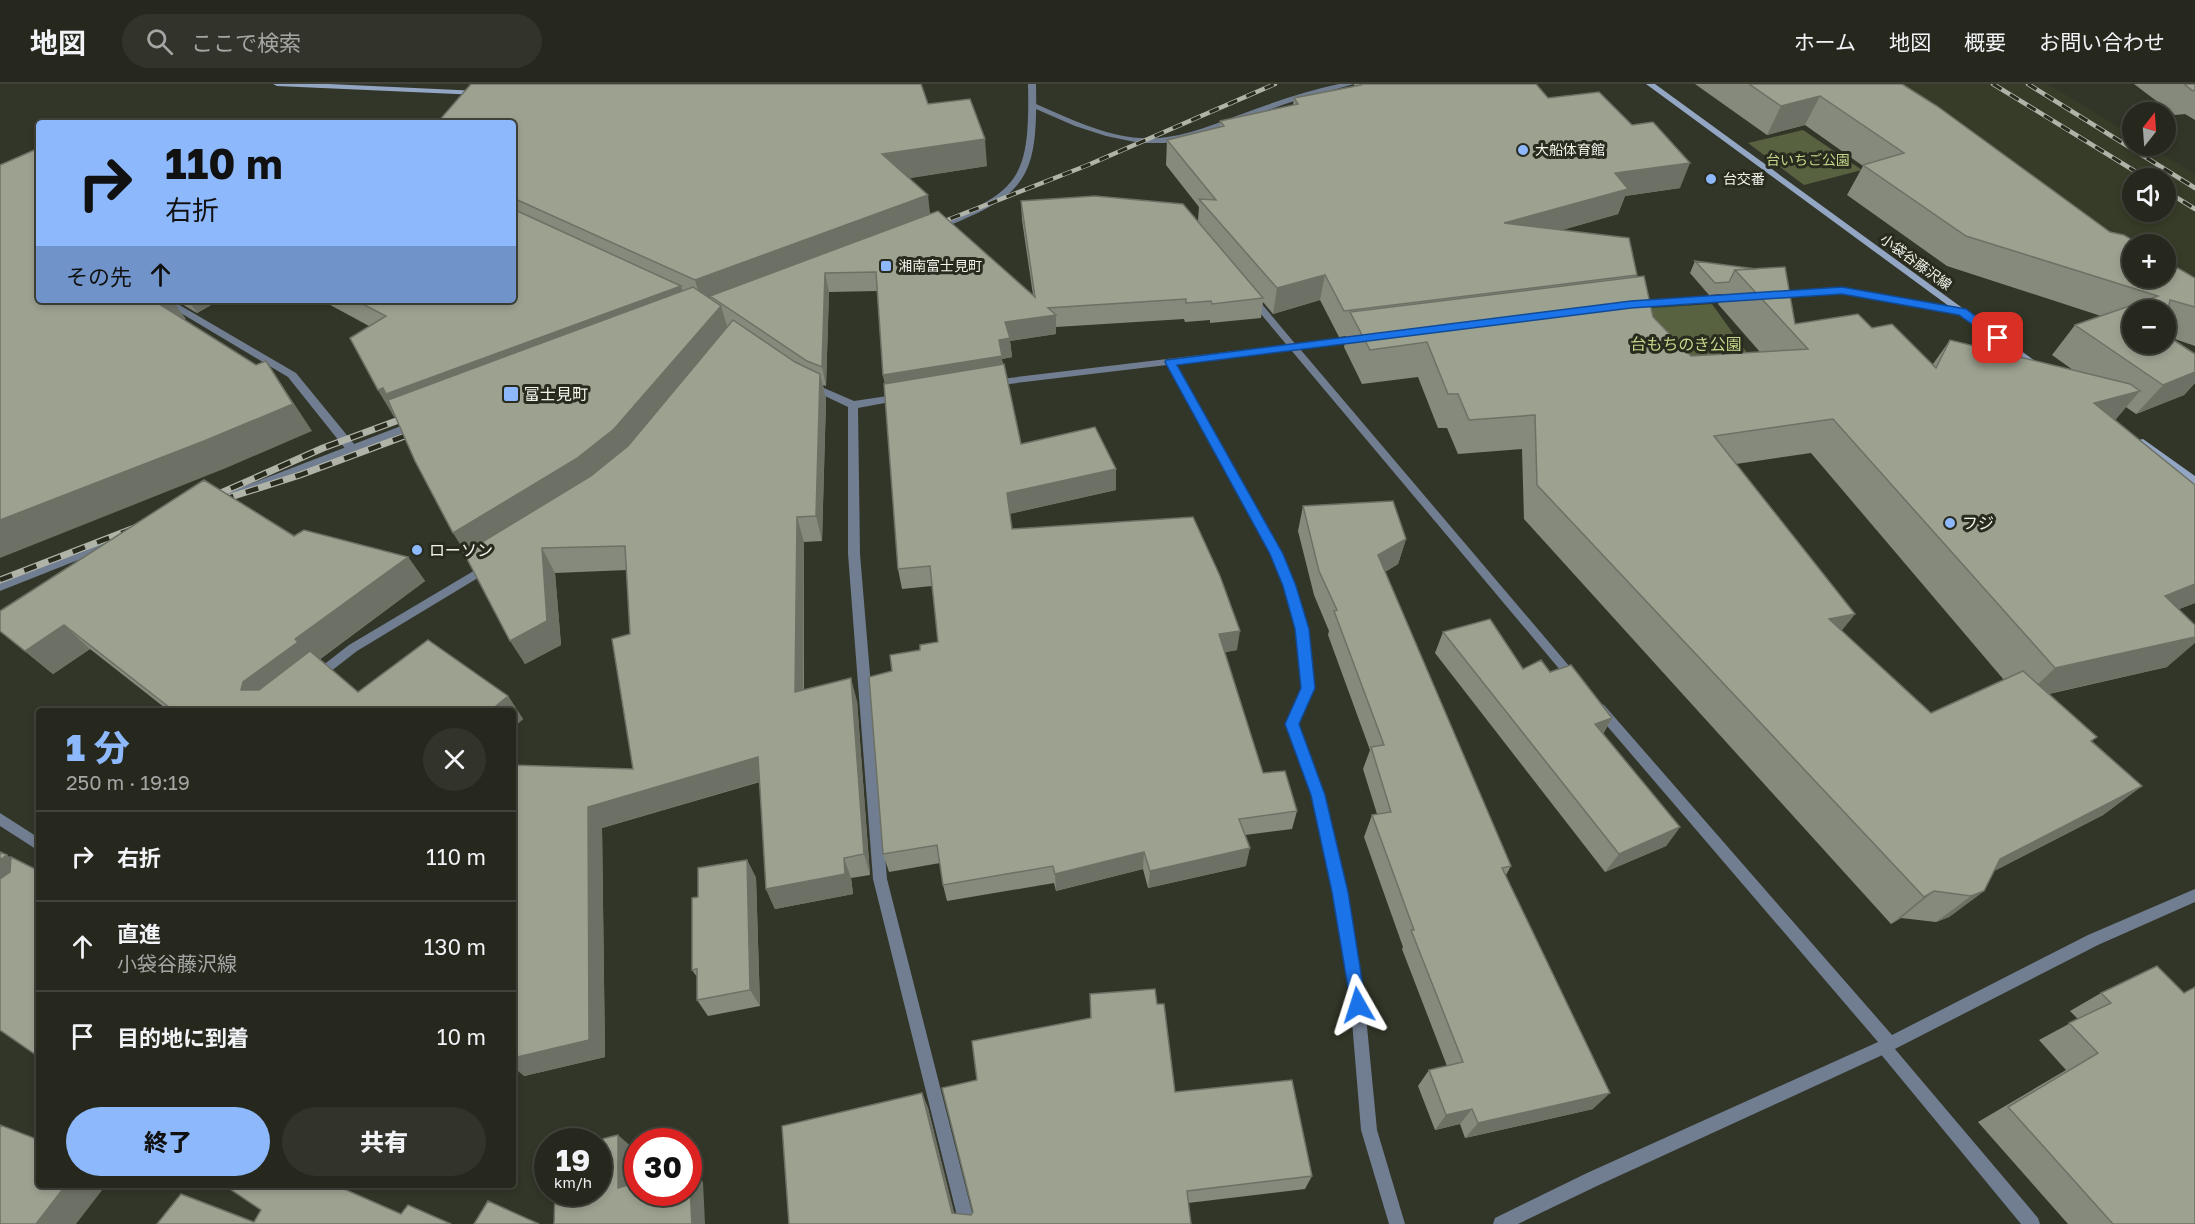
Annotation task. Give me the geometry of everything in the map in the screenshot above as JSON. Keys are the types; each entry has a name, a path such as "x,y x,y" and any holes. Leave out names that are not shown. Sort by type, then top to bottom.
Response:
{"main road":[{"path":"277,84 487,93"},
{"name":"小袋谷藤沢線","path":"1650,84 2046,373"},
{"path":"2130,434 2195,482"}],"street":[{"path":"926,231 993,204 1016,187 1024,172 1028,156 1033,106 1032,84"},
{"path":"1033,106 1096,131 1123,138 1156,141 1181,138 1312,92 1350,84"},
{"path":"1761,296 1842,291 1962,312"},
{"path":"1249,294 1887,1046 2032,1224"},
{"path":"1620,306 1750,296"},
{"path":"169,303 292,375 351,448"},
{"path":"975,386 1372,338"},
{"path":"1170,362 1276,554 1290,586 1302,629 1308,688 1292,724 1318,795 1340,892 1356,985 1369,1130 1397,1224"},
{"path":"798,377 853,405 908,396"},
{"path":"853,405 854,554 880,879 967,1224"},
{"path":"208,504 430,419"},
{"path":"0,586 121,539"},
{"path":"308,683 353,648 497,560"},
{"path":"0,819 36,843"},
{"path":"1501,1224 1593,1179 1887,1046 2093,940 2195,894"}],"shaded area":[{"path":"1892,84 2048,84 2122,129 2122,156 2165,156 2195,174 2195,292 2176,280 2176,234 2122,234 2122,243"}],"green space":[{"name":"台いちご公園","path":"1803,130 1862,170 1804,185 1748,143"},
{"name":"台もちのき公園","path":"1712,304 1758,368 1670,386 1638,309"}],"building":[{"path":"471,84 921,84 928,104 970,99 985,139 882,154 928,195 695,280 516,199 516,120 440,120"},
{"path":"1360,84 1536,84 1548,98 1599,92 1632,125 1653,122 1690,163 1615,173 1628,189 1504,223 1629,238 1637,275 1344,311 1325,275 1277,288 1199,199 1216,200 1167,140 1224,126 1220,121 1298,104 1294,98"},
{"path":"1749,84 1902,84 1937,106 2110,232 2122,235 2122,285 1966,236 1863,165 1904,153 1820,96 1781,106"},
{"path":"2184,84 2195,84 2195,90 2193,91"},
{"path":"36,149 36,303 158,303 256,365 266,361 293,404 0,520 0,165"},
{"path":"1095,196 1183,204 1263,298 1212,304 1211,301 1186,303 1186,299 1048,308 1056,315 1005,322 1010,338 999,340 1002,356 883,375 876,272 825,273 822,367 807,361 710,296 938,211 1035,297 1021,201"},
{"path":"516,210 681,286 386,394 383,388 378,390 350,338 386,316 361,303 516,303"},
{"path":"1695,261 1756,269 1735,270 1729,282 1715,283"},
{"path":"1785,267 1795,324 1858,314 1872,328 1892,324 1936,368 1950,340 2130,384 2140,391 2094,403 2195,485 2195,584 2165,596 2195,625 2195,637 2055,668 1833,419 1714,436 1855,614 1829,619 1931,713 2023,671 2097,737 2091,741 2142,786 2000,859 1984,891 1971,896 1934,891 1924,897 1537,485 1535,415 1469,420 1458,394 1448,394 1427,342 1370,350 1350,312 1644,276 1653,317 1691,356 1808,349 1735,270"},
{"path":"2176,267 2195,278 2195,307 2176,300 2147,300 2158,296 2132,288 2176,288"},
{"path":"693,287 721,306 614,429 576,459 453,533 415,461 388,400"},
{"path":"2122,309 2122,354 2176,354 2176,342 2195,354 2195,372 2163,385 2075,325"},
{"path":"733,320 795,362 820,374 816,516 797,517 795,692 851,678 864,854 844,858 845,874 766,889 758,757 588,807 589,1040 516,1057 516,765 633,769 612,639 630,634 625,546 542,548 547,621 510,641 464,553 591,476 628,446"},
{"path":"1004,364 1021,444 1095,427 1116,469 1007,493 1012,529 1193,517 1220,576 1240,631 1219,634 1263,773 1285,771 1297,811 1239,819 1250,848 1150,871 1144,852 1055,874 1053,866 943,885 937,845 883,854 869,677 892,671 890,655 920,650 920,645 938,642 930,566 898,569 884,384"},
{"path":"204,480 294,536 304,530 408,557 295,639 298,642 243,682 241,690 259,690 310,651 358,692 428,640 508,696 494,708 170,708 64,625 25,651 0,631 0,611"},
{"path":"1393,501 1406,539 1378,555 1511,866 1502,868 1610,1093 1478,1123 1472,1109 1446,1115 1429,1070 1463,1062 1411,930 1414,930 1372,815 1391,812 1371,747 1384,745 1334,611 1337,610 1319,571 1303,506"},
{"path":"1490,619 1523,669 1541,660 1550,672 1571,665 1612,718 1595,724 1680,827 1619,854 1443,632"},
{"path":"0,852 7,855 0,860"},
{"path":"11,857 36,870 36,1055 0,1030 0,879 10,872"},
{"path":"747,860 750,990 697,1000 697,969 692,970 692,898 698,897 698,868"},
{"path":"2157,966 2184,993 2195,987 2195,1224 2113,1224 2008,1107 2098,1053 2069,1023 2111,1003 2101,993"},
{"path":"1155,989 1157,1004 1164,1004 1175,1092 1292,1080 1312,1176 1187,1191 1191,1224 789,1224 782,1126 922,1093 952,1213 971,1215 973,1212 942,1088 977,1080 972,1041 1091,1018 1090,994"},
{"path":"0,1125 36,1139 36,1188 64,1188 36,1224 0,1224"},
{"path":"618,1135 618,1188 624,1186 624,1206 691,1206 692,1224 554,1224 555,1206 612,1206 612,1136"},
{"path":"228,1188 342,1188 401,1214 408,1205 451,1224 157,1224 181,1194 254,1222 261,1210"},
{"path":"488,1201 539,1224 474,1224"}],"railway":[{"path":"932,226 1088,165 1275,84"},
{"path":"1993,84 2130,168"},
{"path":"2028,84 2195,188"},
{"path":"2176,197 2195,209"},
{"path":"207,499 323,448 407,417"},
{"path":"221,500 300,475 413,433"},
{"path":"0,580 137,527"}],"place":[{"name":"大船体育館","path":"1523,150"},
{"name":"台交番","path":"1711,179"},
{"name":"湘南富士見町","path":"886,266"},
{"name":"富士見町","path":"511,394"},
{"name":"フジ","path":"1950,523"},
{"name":"ローソン","path":"417,550"}],"route":[{"path":"1358,1005 1340,892 1318,795 1292,724 1308,688 1302,629 1290,586 1276,554 1170,362 1631,305 1842,291 1962,312 1998,338"}]}
